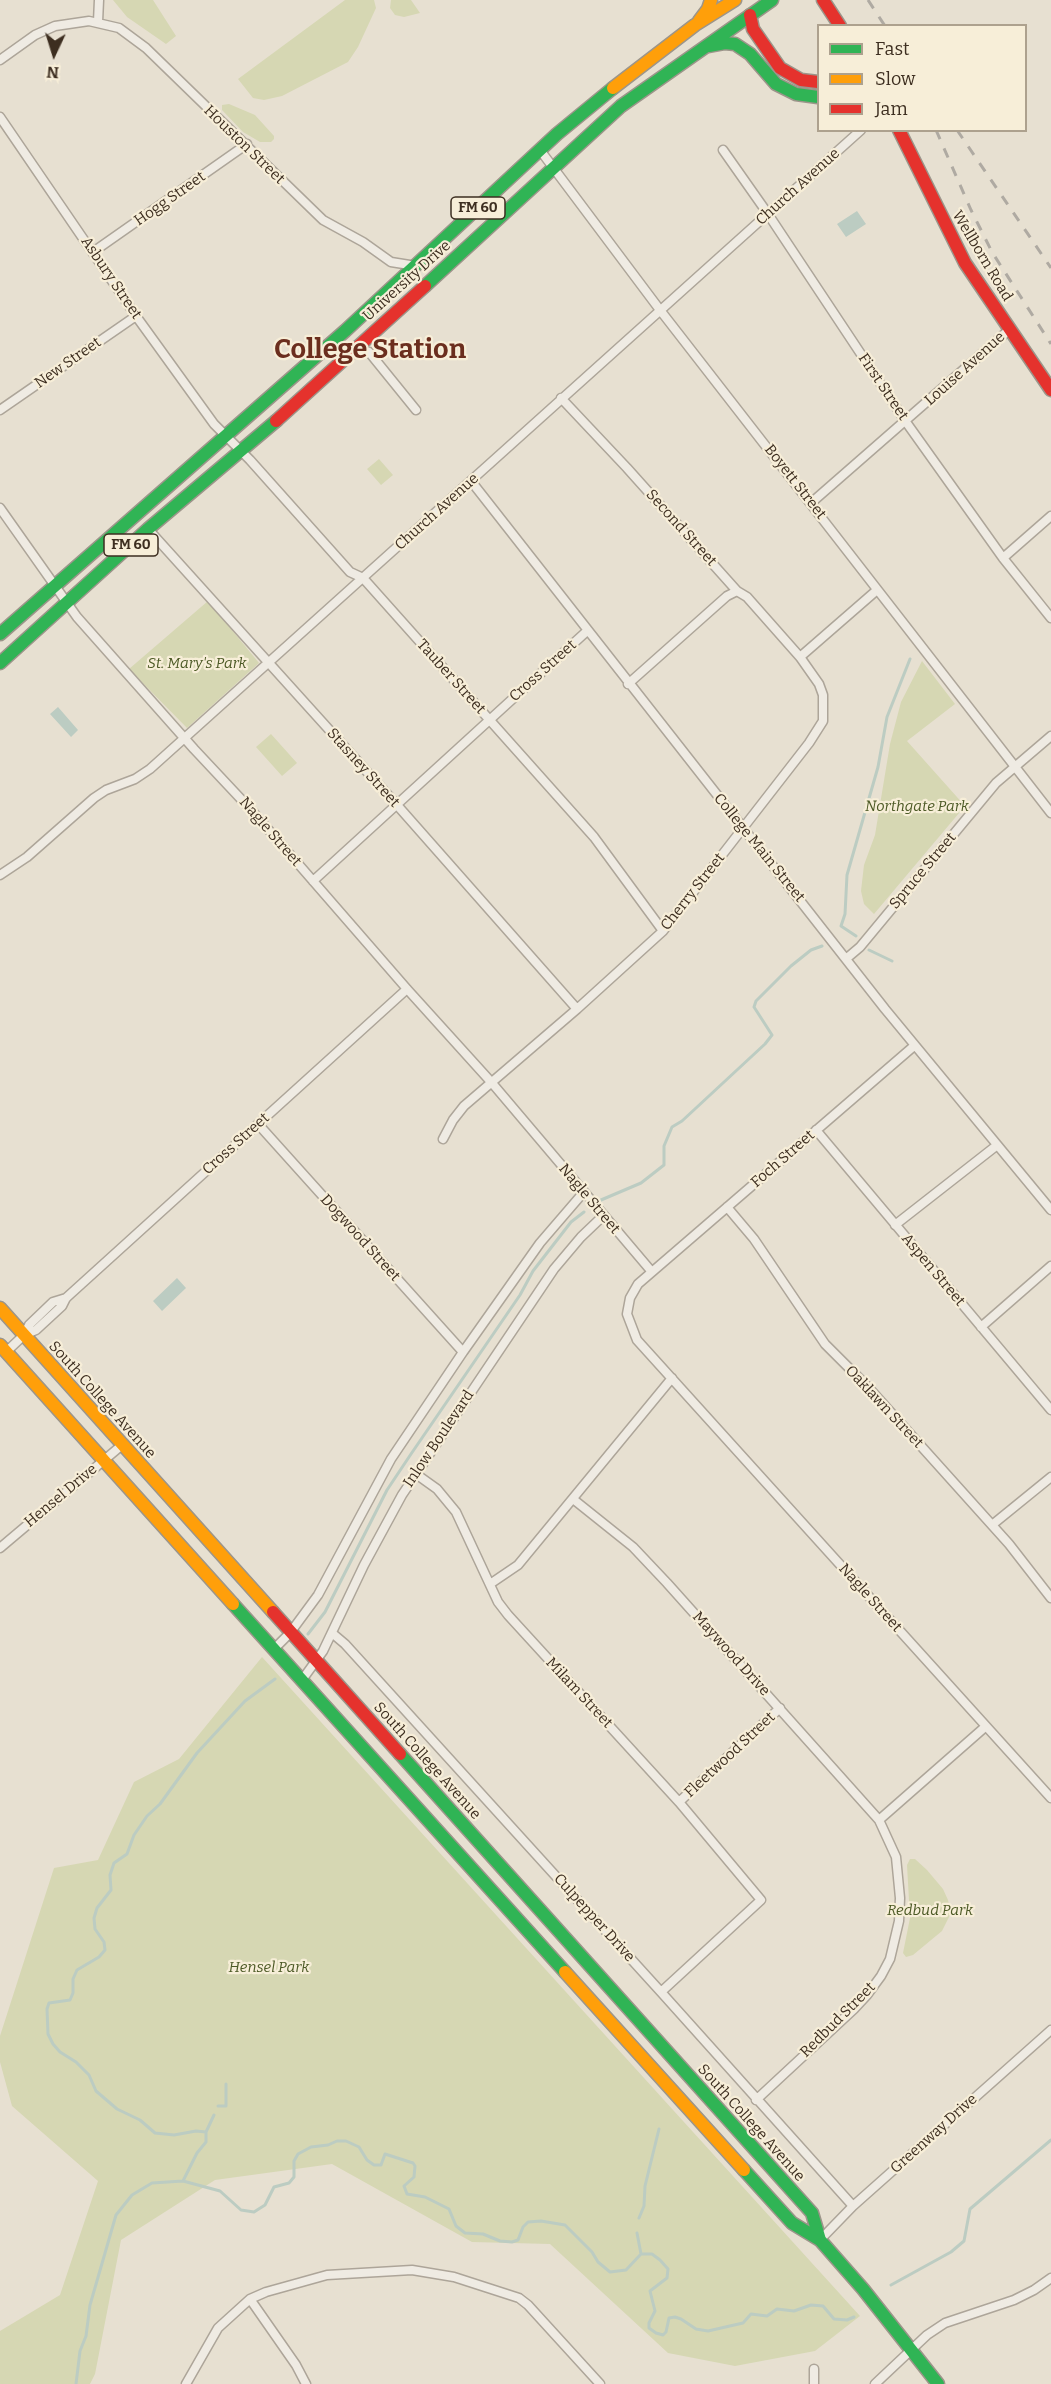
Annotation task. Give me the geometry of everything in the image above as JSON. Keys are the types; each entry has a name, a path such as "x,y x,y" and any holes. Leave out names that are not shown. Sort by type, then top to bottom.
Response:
{"main road":[{"path":"695,25 708,9 711,0"},
{"name":"FM 60","path":"695,25 735,0"},
{"name":"FM 60","path":"704,46 772,0"},
{"path":"824,2 839,24"},
{"path":"750,15 753,30 780,68 795,78 817,82"},
{"name":"University Drive","path":"0,634 416,266 540,150 637,68 695,25"},
{"path":"704,46 735,44 750,54 776,84 796,94 817,97"},
{"name":"University Drive","path":"0,663 148,529 292,407 621,106 704,46"},
{"name":"Wellborn Road","path":"900,132 952,241 977,282 1051,390"},
{"name":"South College Avenue","path":"0,1308 812,2213 820,2240"},
{"name":"South College Avenue","path":"3,1348 792,2223 820,2240 863,2289 938,2384"},
{"path":"191,1556 207,1540"},
{"path":"508,1908 525,1893"}],"street":[{"path":"0,60 47,29 78,22 98,22 99,0"},
{"name":"Houston Street","path":"98,22 119,28 133,38 247,144 314,212 332,226 363,242 391,262 416,266"},
{"name":"Asbury Street","path":"0,117 136,316 214,424 226,436"},
{"name":"Church Avenue","path":"0,875 27,857 94,798 106,790 142,776 859,132"},
{"name":"Hogg Street","path":"93,252 247,144"},
{"name":"Boyett Street","path":"540,150 660,310 1051,813"},
{"name":"First Street","path":"723,150 906,422 1003,558 1051,618"},
{"name":"New Street","path":"0,410 136,316"},
{"name":"Louise Avenue","path":"811,503 1010,329"},
{"path":"369,352 416,410"},
{"name":"Second Street","path":"561,398 800,657"},
{"name":"Tauber Street","path":"226,436 350,572 363,578 594,837 663,931"},
{"name":"College Main Street","path":"471,482 914,1046 1051,1210"},
{"name":"Nagle Street","path":"0,508 67,603 105,649 254,813 492,1083 652,1272 638,1284 630,1298 627,1314 638,1341 1051,1798"},
{"path":"1003,558 1051,516"},
{"name":"Stasney Street","path":"148,529 577,1009"},
{"path":"800,657 877,590"},
{"path":"628,684 727,596 737,591"},
{"name":"Cross Street","path":"313,881 588,631"},
{"name":"Cherry Street","path":"444,1138 453,1120 464,1106 663,931 810,743 823,721 823,695 819,684 800,657"},
{"name":"Spruce Street","path":"847,958 858,949 996,783 1051,736"},
{"name":"Cross Street","path":"3,1348 24,1335 29,1325 53,1302 66,1298 407,989"},
{"name":"Foch Street","path":"652,1272 914,1046"},
{"name":"Dogwood Street","path":"258,1124 463,1352"},
{"name":"Aspen Street","path":"816,1130 1051,1410"},
{"path":"896,1226 996,1146"},
{"name":"Inlow Boulevard","path":"274,1648 290,1633 325,1584 391,1459 463,1352 528,1258 583,1193"},
{"name":"Oaklawn Street","path":"727,1207 754,1239 825,1344 868,1387 992,1525 1051,1598"},
{"name":"Inlow Boulevard","path":"302,1680 317,1661 381,1530 416,1474 554,1269 581,1237 603,1216"},
{"path":"981,1327 1051,1266"},
{"path":"490,1584 518,1564 672,1378"},
{"name":"Hensel Drive","path":"0,1548 122,1445"},
{"name":"Milam Street","path":"416,1474 437,1489 456,1512 498,1602 508,1616 679,1802 761,1900 662,1992"},
{"path":"992,1525 1051,1477"},
{"name":"Maywood Drive","path":"573,1499 633,1547 879,1820"},
{"name":"Culpepper Drive","path":"332,1633 345,1644 662,1992 853,2206"},
{"name":"Fleetwood Street","path":"679,1802 780,1708"},
{"path":"879,1820 985,1727"},
{"name":"Redbud Street","path":"756,2100 867,1995 890,1959 899,1921 900,1898 896,1857 879,1820"},
{"name":"Greenway Drive","path":"820,2240 853,2206 1051,2030"},
{"path":"186,2384 218,2328 250,2299 266,2292 327,2275 412,2270 436,2273 519,2298 600,2384"},
{"path":"875,2384 927,2335 945,2323 983,2308 1014,2300 1051,2278"},
{"path":"250,2299 296,2365 306,2384"},
{"path":"814,2369 814,2384"}],"green space":[{"path":"113,0 153,0 176,36 166,44 127,17"},
{"path":"345,0 374,0 376,8 358,47 348,62 282,96 264,100 253,98 238,79"},
{"path":"391,0 411,0 420,13 404,17 395,15 390,8"},
{"path":"229,104 255,115 274,136 274,139 271,142 260,142 243,132 222,110 222,105"},
{"path":"379,459 393,475 381,485 367,469"},
{"name":"St. Mary's Park","path":"208,601 259,663 187,728 129,669"},
{"name":"Northgate Park","path":"922,661 955,704 907,741 965,806 874,914 864,904 861,891 864,865 875,835 890,744 901,702"},
{"path":"271,734 297,763 282,776 256,747"},
{"name":"Hensel Park","path":"262,1657 860,2316 815,2351 735,2366 668,2353 550,2244 472,2242 332,2164 215,2180 121,2240 95,2374 90,2384 0,2384 0,2331 60,2295 98,2181 12,2106 0,2062 0,2036 54,1868 98,1860 134,1782 179,1759"},
{"name":"Redbud Park","path":"910,1859 915,1859 943,1889 951,1913 942,1931 913,1955 906,1957 903,1953 910,1918 907,1865"}],"shaded area":[{"path":"857,211 866,224 846,237 837,224"},
{"path":"58,707 78,730 71,737 50,714"},
{"path":"177,1278 186,1288 162,1311 153,1301"}],"waterway":[{"path":"856,936 841,926 845,914 847,875 878,767 887,717 910,659"},
{"path":"601,1200 641,1183 664,1165 664,1146 672,1127 682,1121 772,1035 754,1007 756,1001 791,966 811,950 822,946"},
{"path":"869,950 892,961"},
{"path":"308,1634 325,1612 387,1490 520,1295 533,1271 571,1222 584,1212"},
{"path":"183,2181 197,2153 206,2142 206,2132 196,2131 174,2135 155,2133 140,2120 117,2109 96,2091 89,2075 53,2044 48,2034 47,2009 49,2003 70,2000 73,1993 73,1979 77,1970 99,1957 105,1950 104,1942 95,1929 94,1918 97,1908 111,1890 110,1875 114,1863 127,1854 134,1835 147,1816 160,1804 197,1753 245,1701 275,1679"},
{"path":"218,2106 226,2106 226,2084"},
{"path":"206,2132 214,2115"},
{"path":"639,2218 644,2206 645,2186 659,2129"},
{"path":"891,2285 951,2252 964,2241 970,2209 1051,2140"},
{"path":"76,2384 80,2351 86,2336 90,2305 116,2215 132,2195 152,2183 183,2181 220,2191 241,2210 254,2212 265,2205 274,2187 289,2183 294,2177 294,2161 298,2154 311,2147 328,2145 337,2141 346,2141 359,2147 367,2160 374,2165 381,2165 385,2154 413,2163 414,2177 404,2186 407,2194 425,2197 449,2209 456,2226 465,2233 483,2234 500,2241 512,2242 518,2240 523,2227 528,2222 541,2221 565,2225 610,2272 626,2270 641,2254 652,2254 668,2269 667,2278 650,2291 655,2311 649,2328 656,2333 663,2335 666,2332 669,2318 675,2317 696,2329 708,2331 743,2323 751,2314 767,2316 777,2309 794,2311 811,2305 823,2306 834,2319 847,2320 854,2317"},
{"path":"637,2233 641,2254"}],"railway":[{"path":"868,0 884,24"},
{"path":"937,132 992,252 1051,344"},
{"path":"958,132 1051,268"}],"traffic: fast":[{"path":"425,286 621,106 772,0"},
{"path":"709,46 735,44 750,54 776,84 796,94 817,97"},
{"path":"0,634 345,331 557,134 613,88"},
{"path":"0,663 148,529 276,421"},
{"path":"233,1604 565,1972"},
{"path":"400,1754 812,2213 820,2240"},
{"path":"744,2170 792,2223 820,2240 863,2289 938,2384"}],"traffic: slow":[{"path":"699,21 708,9 711,0"},
{"path":"613,88 695,25 735,0"},
{"path":"0,1308 273,1612"},
{"path":"0,1345 233,1604"},
{"path":"565,1972 744,2170"}],"traffic: jam":[{"path":"823,0 839,24"},
{"path":"750,15 753,29 780,68 801,80 817,82"},
{"path":"900,132 965,263 1051,390"},
{"path":"276,421 425,286"},
{"path":"273,1612 400,1754"}],"district":[{"name":"College Station","path":"370,350"}]}
